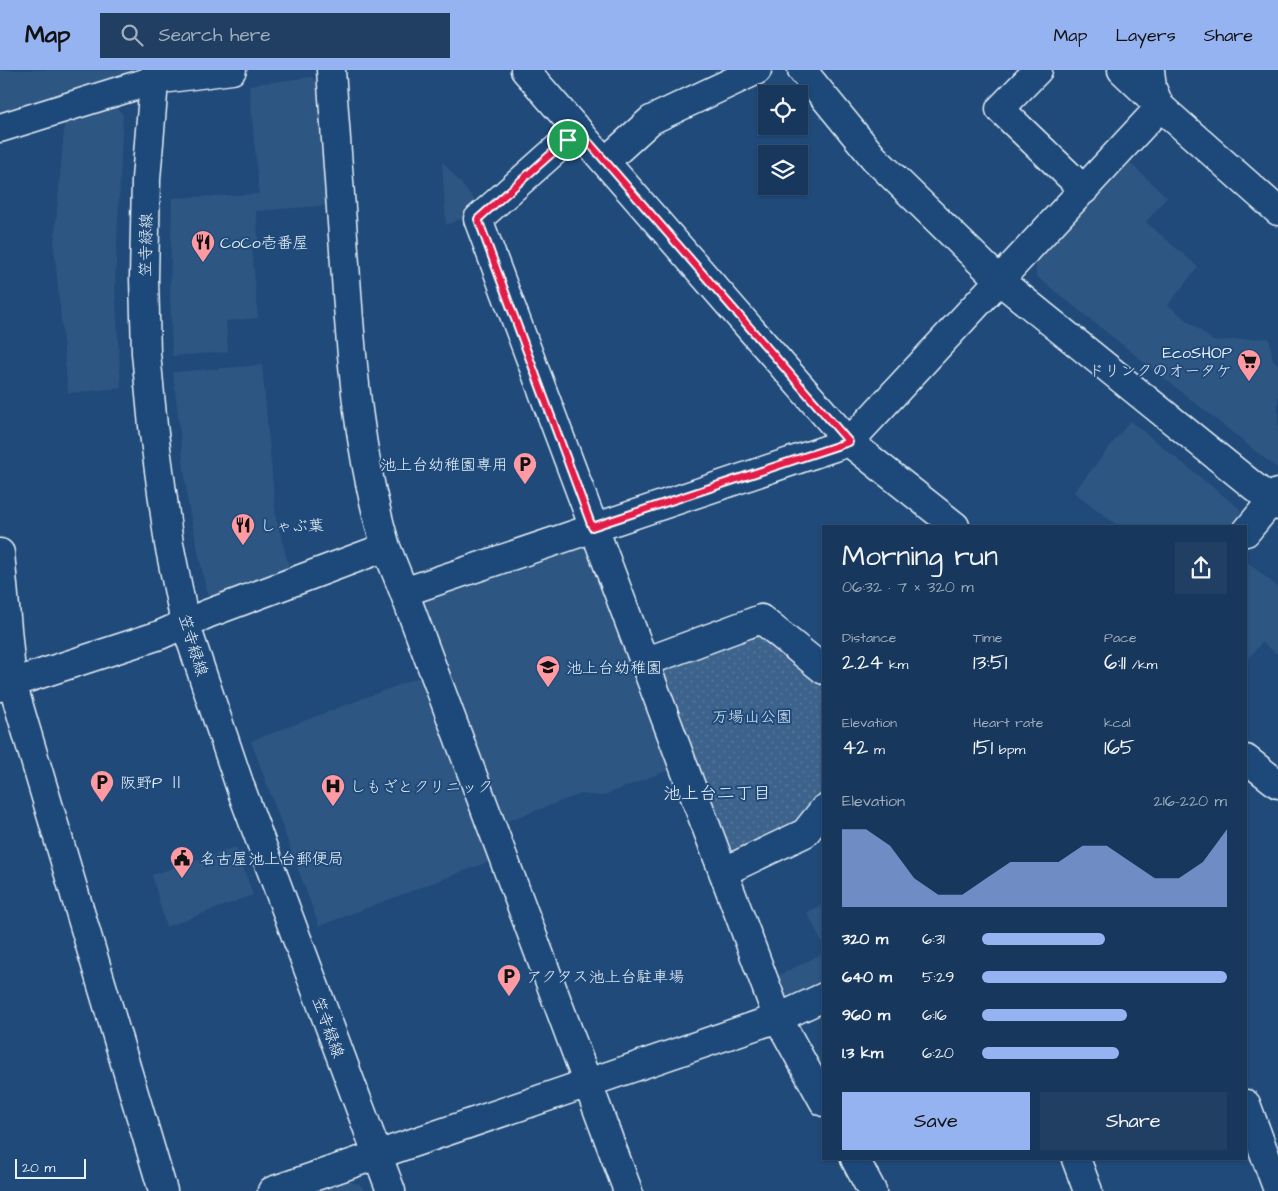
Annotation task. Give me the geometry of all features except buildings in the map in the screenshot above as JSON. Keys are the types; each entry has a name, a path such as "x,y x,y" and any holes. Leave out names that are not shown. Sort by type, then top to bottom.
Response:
{"street":[{"path":"0,128 154,75 232,70"},
{"path":"331,70 352,355 364,448 380,527 386,548 628,1191"},
{"path":"525,70 849,442 954,525"},
{"path":"606,162 651,120 757,70"},
{"path":"802,70 874,158 999,280 1276,500 1247,531"},
{"path":"1038,70 1000,109 1084,190"},
{"path":"1122,70 1278,210"},
{"path":"1150,70 1152,88 1160,106"},
{"name":"笠寺緑線","path":"154,75 146,179 144,278 146,352 153,426 169,544 185,623 241,789 391,1191"},
{"path":"404,592 592,527 849,442 986,297 999,280 1160,106"},
{"path":"578,130 478,219 592,527 645,662 778,1018 822,1098"},
{"path":"6,685 160,635 185,623 386,548"},
{"path":"0,553 6,685 163,1191"},
{"path":"645,662 761,619 822,668"},
{"path":"1247,760 1278,784"},
{"path":"723,872 805,833 822,812"},
{"path":"272,1191 778,1018 822,998"},
{"path":"1247,1107 1273,1188"},
{"path":"855,1160 872,1191"},
{"path":"1076,1160 1088,1191"}],"shaded area":[{"path":"0,70 129,70 124,76 0,116"},
{"path":"312,77 321,85 331,205 256,211 259,247 252,248 258,318 226,321 228,352 172,356 170,289 172,198 259,194 249,85"},
{"path":"110,103 123,114 115,286 121,388 68,393 54,245 65,118"},
{"path":"442,161 479,205 466,217 446,225"},
{"path":"1130,163 1167,197 1146,222 1198,267 1168,305 1213,341 1269,338 1273,360 1278,364 1278,469 1036,276 1036,263"},
{"path":"262,365 276,518 290,570 219,598 207,594 188,504 173,372"},
{"path":"1130,421 1240,509 1242,523 1240,525 1117,525 1074,492"},
{"name":"池上台幼稚園","path":"578,544 593,551 674,768 602,796 581,794 502,823 421,608 426,597"},
{"path":"1247,562 1278,587 1278,655 1262,642 1247,661"},
{"path":"422,676 493,860 319,926 251,741"},
{"path":"236,847 253,895 166,927 152,875"},
{"path":"822,905 822,943 807,912"},
{"path":"822,954 822,988 792,1002 780,996 773,978"},
{"path":"349,1181 361,1185 364,1191 319,1191"}],"green space":[{"name":"万場山公園","path":"763,632 822,680 822,803 803,827 738,859 726,853 659,676 664,665"}],"place":[{"name":"CoCo壱番屋","path":"203,263"},
{"name":"EcoSHOP ドリンクのオータケ","path":"1249,382"},
{"name":"池上台幼稚園専用","path":"525,485"},
{"name":"しゃぶ葉","path":"243,546"},
{"name":"池上台幼稚園","path":"548,688"},
{"name":"阪野P Ⅱ","path":"102,803"},
{"name":"しもざとクリニック","path":"333,807"},
{"name":"名古屋池上台郵便局","path":"182,879"},
{"name":"アクタス池上台駐車場","path":"509,997"}],"district":[{"name":"池上台二丁目","path":"717,793"}],"route":[{"path":"578,130 849,442 592,527 478,219 568,140 578,130"}]}
